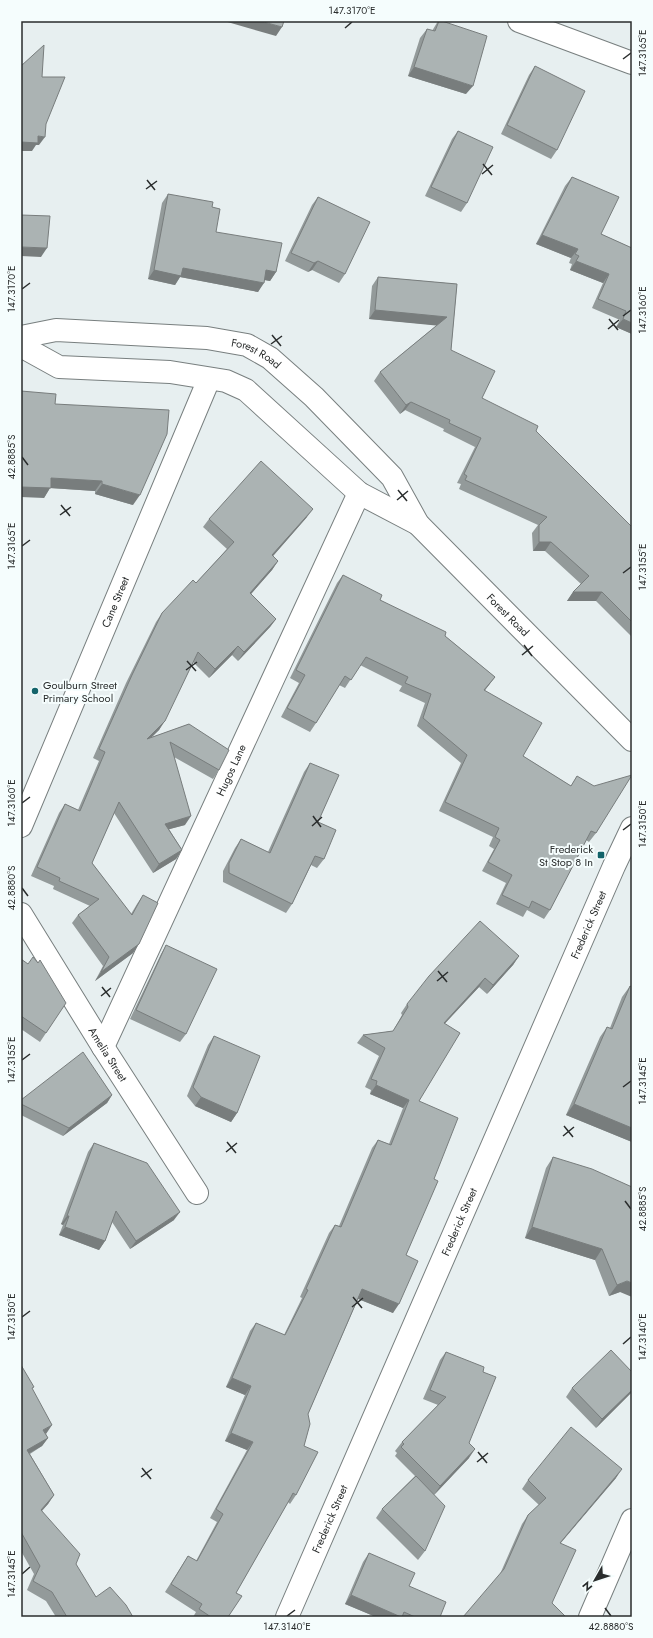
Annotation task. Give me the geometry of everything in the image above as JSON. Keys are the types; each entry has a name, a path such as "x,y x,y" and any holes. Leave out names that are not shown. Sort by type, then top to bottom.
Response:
{"street":[{"path":"519,21 632,63"},
{"name":"Forest Road","path":"21,338 56,330 207,338 247,345 270,358 314,397 392,477 418,524 632,740"},
{"name":"Forest Road","path":"21,346 59,367 170,372 226,381 246,390 359,493 418,524"},
{"name":"Cane Street","path":"21,826 209,379"},
{"name":"Hugos Lane","path":"103,1047 359,493"},
{"name":"Frederick Street","path":"287,1617 611,873 632,828"},
{"name":"Amelia Street","path":"21,914 103,1047 197,1194"},
{"path":"590,1617 632,1520"}],"building":[{"path":"260,21 284,21 282,27"},
{"path":"439,21 487,36 473,86 414,67 427,29 435,31"},
{"path":"44,45 42,77 65,77 46,124 45,137 38,136 38,143 21,142 21,66"},
{"path":"535,66 585,91 557,150 507,125"},
{"path":"458,131 493,147 467,203 431,187"},
{"path":"572,177 619,197 601,234 632,248 632,323 623,319 626,311 598,299 609,274 576,261 579,256 575,254 578,249 542,235"},
{"path":"168,194 213,202 212,207 220,209 216,232 282,243 276,272 266,270 264,283 183,268 181,276 154,270"},
{"path":"318,197 370,222 345,274 318,261 314,263 291,253"},
{"path":"21,215 50,216 47,248 21,247"},
{"path":"378,277 457,284 451,350 495,371 482,398 538,426 536,431 632,527 632,622 602,592 573,592 589,576 551,542 539,542 539,525 547,517 465,480 467,476 464,474 481,438 449,423 450,420 411,402 406,405 380,372 447,317 375,310"},
{"path":"21,391 56,394 55,404 169,410 167,434 140,495 102,484 102,481 51,478 51,488 21,487"},
{"path":"261,461 313,509 272,555 278,561 250,593 276,619 244,652 238,646 215,669 198,652 165,721 147,739 189,724 229,750 219,770 170,742 191,816 165,824 182,850 159,864 119,802 92,863 132,915 143,895 158,903 139,944 101,972 109,957 78,915 99,899 59,881 60,878 37,867 65,804 80,811 105,752 99,749 162,613 193,580 196,583 234,542 209,519"},
{"path":"343,575 382,595 380,600 446,632 445,636 495,677 484,690 542,723 523,756 571,786 577,776 594,786 632,775 596,833 591,831 550,910 532,901 529,908 502,895 512,875 488,862 500,840 495,837 499,828 445,802 467,755 423,718 431,694 405,683 408,677 366,657 351,680 345,676 316,723 287,708 305,675 296,670"},
{"path":"310,763 339,775 318,822 336,830 324,859 315,856 292,904 229,873 229,863 241,839 270,853"},
{"path":"480,921 519,956 493,985 485,978 444,1023 460,1033 419,1101 458,1118 434,1179 438,1181 406,1255 418,1261 399,1304 362,1289 308,1414 310,1424 304,1446 318,1452 296,1495 293,1493 236,1593 242,1596 228,1617 211,1617 199,1609 202,1604 171,1584 188,1556 197,1561 223,1514 216,1509 253,1442 231,1433 251,1386 232,1378 256,1323 285,1335 308,1290 306,1289 335,1225 341,1227 378,1140 391,1145 409,1100 376,1085 377,1081 371,1079 385,1048 363,1035 393,1031 408,1007 407,1004 429,976"},
{"path":"166,945 217,969 186,1034 136,1010"},
{"path":"33,957 38,963 40,960 66,1003 46,1033 21,1016 21,959 28,964"},
{"path":"630,986 632,987 632,1128 574,1104 607,1027 612,1029"},
{"path":"214,1036 260,1056 237,1113 201,1097 193,1087"},
{"path":"83,1052 112,1095 69,1128 21,1104 21,1100"},
{"path":"94,1143 147,1163 180,1212 136,1241 116,1211 105,1241 65,1227 69,1216 67,1216"},
{"path":"553,1157 592,1169 632,1187 632,1283 627,1281 617,1285 602,1249 532,1227"},
{"path":"611,1350 632,1372 632,1390 602,1419 572,1388"},
{"path":"446,1352 484,1367 483,1372 496,1377 469,1443 475,1449 440,1486 401,1447 404,1444 402,1442 446,1397 430,1390"},
{"path":"21,1365 34,1387 32,1388 52,1425 43,1430 48,1438 27,1450 54,1495 41,1510 80,1554 76,1564 96,1597 110,1587 126,1605 133,1617 67,1617 52,1592 33,1581 40,1566 21,1532"},
{"path":"571,1427 622,1469 560,1543 576,1550 552,1603 566,1617 463,1617 504,1569 528,1515 546,1498 528,1480"},
{"path":"416,1476 445,1506 425,1551 382,1509"},
{"path":"369,1553 415,1573 409,1586 446,1602 440,1617 415,1617 404,1612 401,1617 351,1595"}],"place":[{"name":"Goulburn Street Primary School","path":"35,691"},
{"name":"Frederick St Stop 8 In","path":"601,855"}]}
